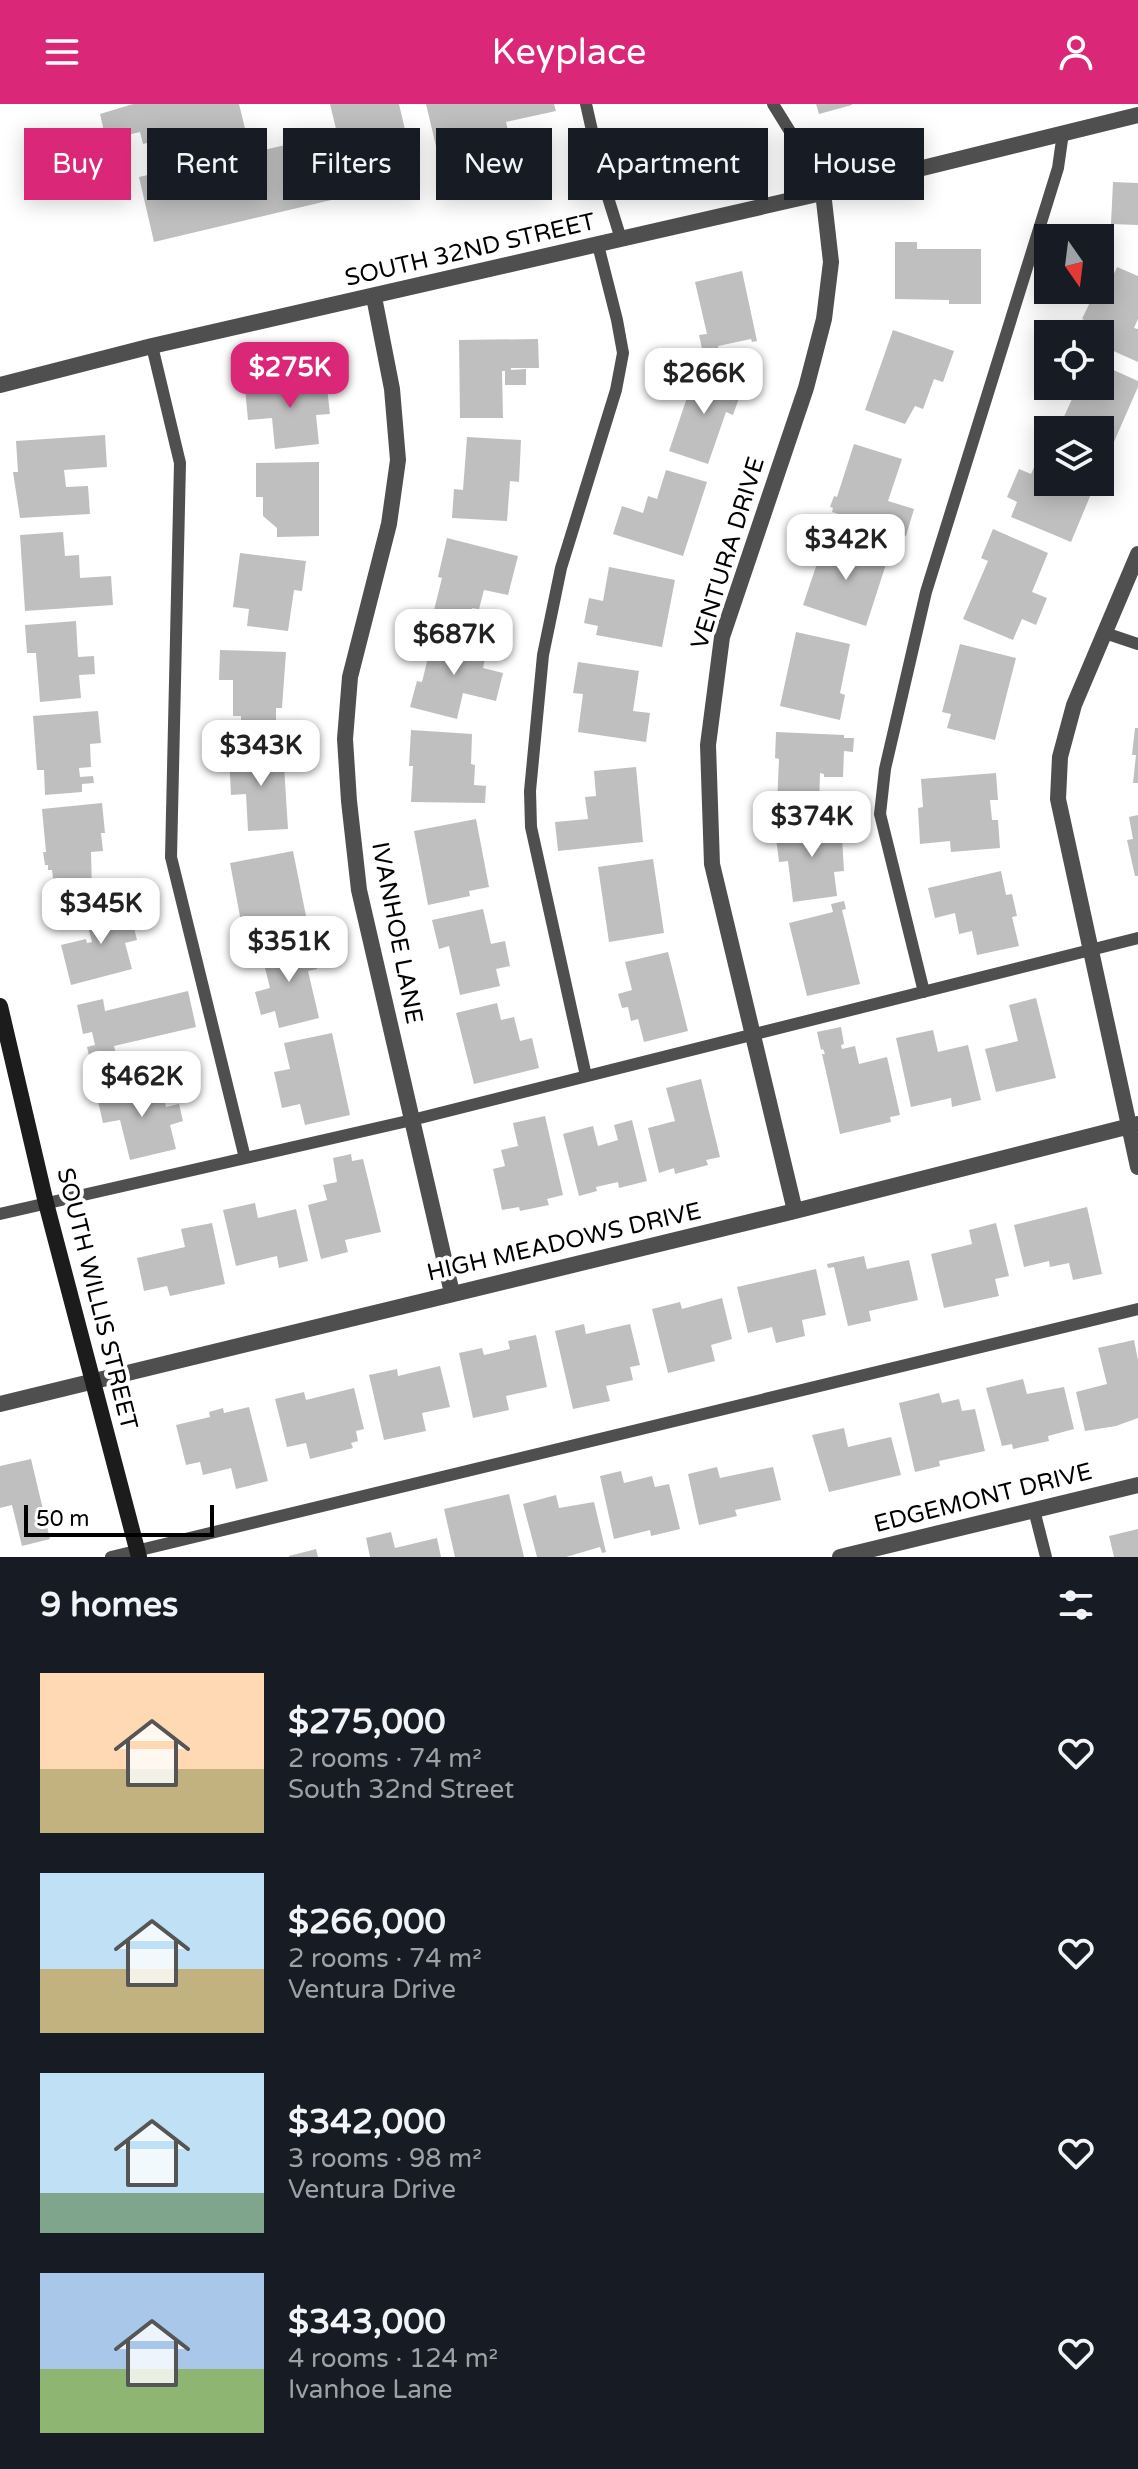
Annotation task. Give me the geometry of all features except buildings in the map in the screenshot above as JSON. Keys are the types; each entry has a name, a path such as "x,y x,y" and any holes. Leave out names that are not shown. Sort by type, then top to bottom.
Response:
{"street":[{"name":"SOUTH 32ND STREET","path":"924,167 1138,115"},
{"name":"SOUTH 32ND STREET","path":"0,385 152,346 788,200"},
{"name":"VENTURA DRIVE","path":"795,1211 712,864 708,745 722,637 806,388 824,319 831,262 819,200"},
{"name":"IVANHOE LANE","path":"374,297 392,389 398,460 389,524 350,677 345,739 359,890 452,1293"},
{"path":"1138,554 1074,705 1060,757 1058,799 1089,951 1133,1125 1138,1167"},
{"name":"SOUTH WILLIS STREET","path":"0,1006 46,1203 139,1554"},
{"name":"HIGH MEADOWS DRIVE","path":"0,1404 795,1211 1133,1125"},
{"name":"EDGEMONT DRIVE","path":"840,1557 868,1554 1138,1485"}],"lane":[{"path":"586,104 605,188 621,239"},
{"path":"773,104 788,128"},
{"path":"924,992 880,814 885,769 926,592 1058,168 1063,133"},
{"path":"586,1076 531,827 530,791 543,655 561,568 616,390 623,353 598,245"},
{"path":"152,346 180,463 171,857 245,1158"},
{"path":"1105,633 1138,644"},
{"path":"0,1214 412,1120 1138,938"},
{"path":"111,1557 139,1554 1138,1309"},
{"path":"1034,1510 1046,1557"}]}
